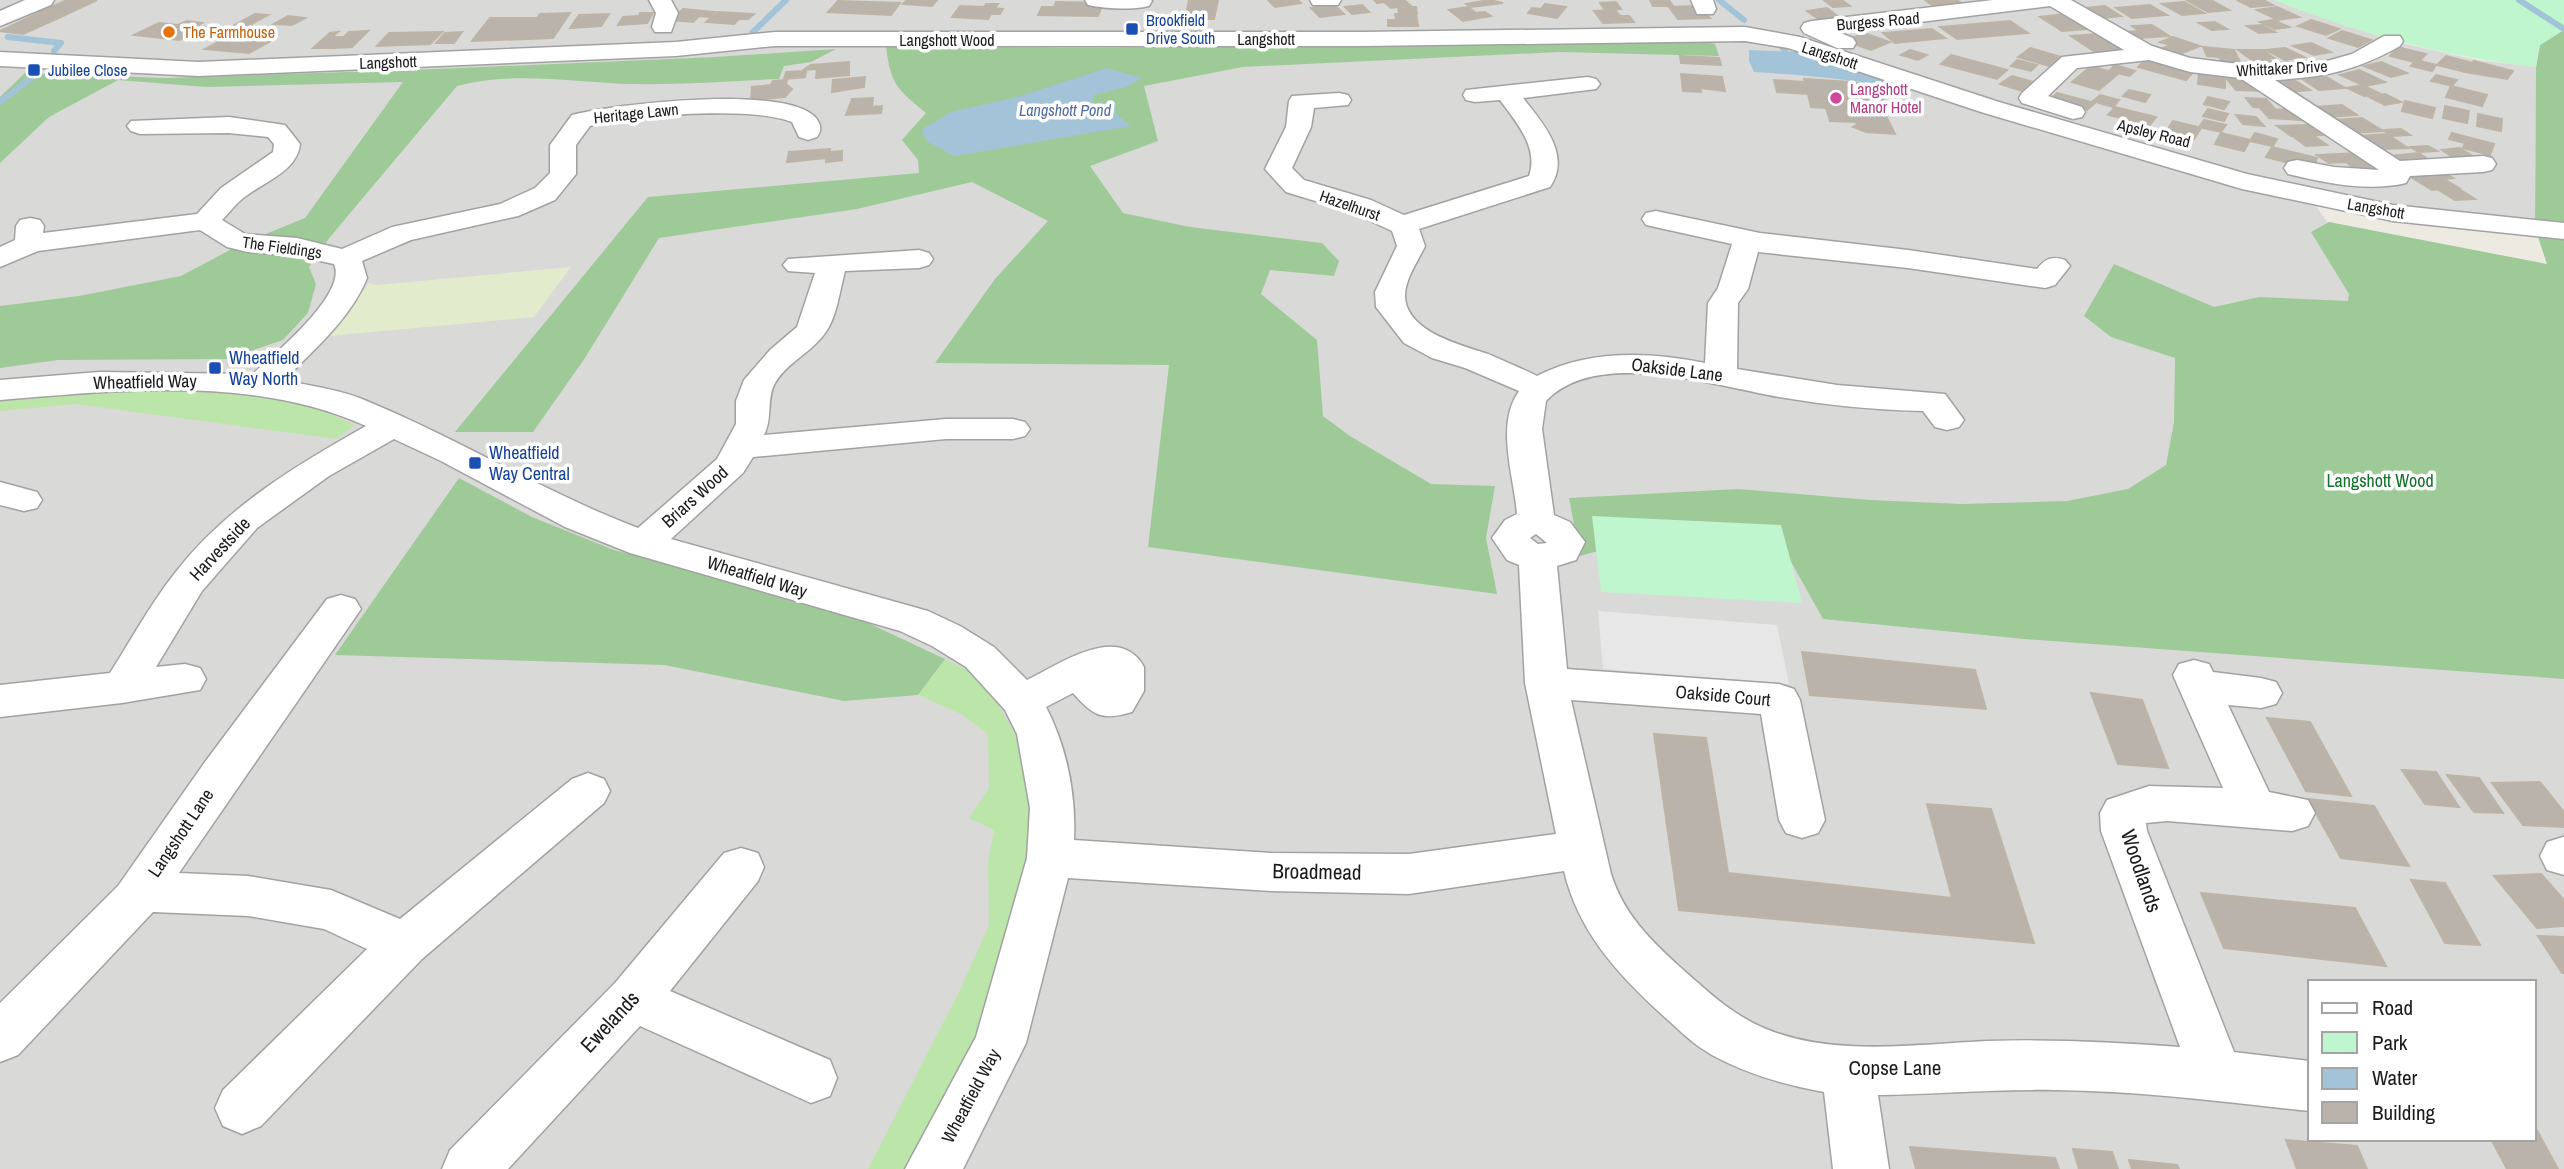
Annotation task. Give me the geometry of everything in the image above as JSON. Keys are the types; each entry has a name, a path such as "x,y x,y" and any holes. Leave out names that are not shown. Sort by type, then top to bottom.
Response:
{"street":[{"path":"660,0 667,13 663,27"},
{"path":"1096,0 1136,5"},
{"name":"Burgess Road","path":"2031,98 1879,58 1812,28 2048,0"},
{"name":"Whittaker Drive","path":"2056,0 2143,51 2215,70 2248,73 2350,63 2392,41"},
{"path":"0,19 43,1"},
{"path":"595,36 663,27 726,30 733,33"},
{"name":"Langshott","path":"1118,40 1722,33 1761,36 1792,42 1990,107 2242,181 2393,213 2564,231"},
{"name":"Langshott Wood","path":"775,39 1118,40"},
{"name":"Langshott","path":"0,59 199,69 676,49 775,39"},
{"path":"2031,98 2070,62 2140,56 2143,51"},
{"path":"2248,73 2383,159 2394,169 2397,177 2319,174 2268,161"},
{"path":"1475,95 1588,84"},
{"path":"1402,225 1541,181 1546,171 1546,155 1507,93"},
{"name":"Apsley Road","path":"2031,98 2079,114 2205,146"},
{"name":"Hazelhurst","path":"1339,100 1301,101 1300,127 1278,169 1295,186 1361,206 1402,225 1409,234 1411,246 1393,285 1391,307 1415,336 1443,351 1476,361 1541,388"},
{"name":"Heritage Lawn","path":"345,258 402,233 508,210 545,194 563,174 563,145 581,120 612,113 721,106 786,111 801,117 808,125 808,132"},
{"path":"0,258 31,235 206,221 231,194 280,161 286,153 287,144 283,136 276,130 263,127 140,126"},
{"path":"2394,169 2483,164"},
{"path":"1656,219 1753,244 1908,259 2051,281"},
{"name":"The Fieldings","path":"206,221 216,232 242,244 300,248 345,258 351,267 352,278 348,288 319,327 261,384"},
{"path":"1721,374 1723,303 1733,289 1753,244"},
{"path":"798,265 919,259"},
{"name":"Briars Wood","path":"643,544 730,465 752,424 753,401 760,380 810,332 818,317 832,264"},
{"name":"Oakside Lane","path":"1541,388 1550,380 1608,364 1634,362 1721,374 1780,387 1902,401 1935,400"},
{"name":"Wheatfield Way","path":"0,390 99,382 261,384 347,405 453,453 578,519 643,544 914,621 946,636 979,657 1022,701 1038,734 1053,808 1050,858 1000,1042 933,1169"},
{"path":"1541,388 1527,405 1526,424 1537,540 1538,611 1546,682 1582,849"},
{"path":"742,447 1015,423"},
{"name":"Harvestside","path":"122,688 188,582 244,520 317,468 392,426"},
{"name":"Langshott Lane","path":"1,1036 141,892 221,774 341,609"},
{"path":"1022,701 1079,673"},
{"path":"0,701 185,679"},
{"name":"Woodlands","path":"2216,1073 2124,831 2123,813 2133,806 2157,804 2273,811 2197,680 2261,693"},
{"name":"Oakside Court","path":"1546,682 1779,700 1802,820"},
{"path":"242,1108 405,944 588,791"},
{"name":"Broadmead","path":"1050,858 1271,872 1409,874 1582,849"},
{"name":"Copse Lane","path":"1582,849 1601,911 1625,948 1707,1024 1759,1052 1798,1063 1848,1070 1892,1072 2008,1065 2090,1064 2216,1073 2308,1086"},
{"name":"Ewelands","path":"470,1169 633,999 741,867"},
{"path":"141,892 248,896 331,910 405,944"},
{"path":"633,999 811,1078"},
{"path":"1848,1070 1861,1169"}],"shaded area":[{"path":"0,0 2274,0 2392,41 2477,60 2536,67 2535,228 2309,196 2564,562 2564,1169 0,1169"},
{"path":"1598,611 1777,625 1789,684 1603,669"}],"green space":[{"path":"2274,0 2564,0 2564,30 2539,46 2536,67 2468,57 2402,42"},
{"name":"Langshott Wood","path":"2564,10 2564,679 2024,639 1823,619 1779,540 1634,541 1580,556 1569,498 1738,489 1870,500 1962,504 2067,501 2128,489 2166,465 2174,422 2175,358 2111,337 2084,316 2114,264 2214,307 2259,297 2348,301 2349,294 2311,232 2329,222 2547,264 2535,228 2536,67 2540,45"},
{"path":"1690,39 1715,44 1719,56 1559,52 1243,67 1144,86 1158,141 1090,166 1123,213 1190,227 1322,243 1339,261 1334,276 1270,270 1261,294 1317,340 1323,416 1350,436 1431,484 1495,486 1486,538 1497,594 1148,547 1169,365 935,363 995,279 1048,221 972,182 857,209 659,238 585,358 533,432 455,432 648,197 919,173 918,160 902,140 926,113 897,85 890,70 886,47 1102,48"},
{"path":"836,49 811,62 784,66 779,79 629,84 521,78 457,86 330,237 309,267 316,284 308,313 283,340 227,359 58,360 0,368 0,306 79,296 181,276 241,244 305,218 403,82 206,87 118,80 49,117 0,163 0,97 25,73 164,78 715,57"},
{"path":"571,267 534,317 329,336 369,283 376,285"},
{"path":"143,387 249,391 317,408 355,425 336,439 75,404 0,411 0,400"},
{"path":"459,478 532,517 614,550 732,581 866,622 945,659 918,695 844,701 664,665 335,655"},
{"path":"1592,516 1781,525 1802,603 1601,592"},
{"path":"945,659 973,673 992,694 1025,752 1038,821 979,1039 914,1169 868,1169 959,992 989,925 988,862 994,830 969,818 989,788 988,734 961,714 918,695"}],"water":[{"path":"1749,50 1803,52 1907,83 1903,90 1897,90 1847,80 1754,72 1749,61"},
{"name":"Langshott Pond","path":"1107,68 1142,78 1126,87 1094,95 1094,103 1116,102 1116,114 1131,126 954,156 928,142 921,130 951,112 1017,97"}],"building":[{"path":"67,0 97,0 65,15 40,12"},
{"path":"907,0 937,0 932,6 903,4"},
{"path":"1189,0 1218,0 1214,19 1185,19"},
{"path":"1268,0 1298,0 1301,3 1275,7"},
{"path":"1374,0 1404,0 1410,5 1391,8 1384,2 1377,3"},
{"path":"1489,0 1503,3 1471,7 1466,4"},
{"path":"1650,0 1669,0 1673,6 1653,6"},
{"path":"1842,0 1850,6 1833,7 1825,1"},
{"path":"1925,0 1956,0 1960,2 1932,5"},
{"path":"2211,0 2229,10 2208,12 2188,1"},
{"path":"2237,0 2263,0 2273,5 2251,7"},
{"path":"838,1 900,3 891,15 828,12"},
{"path":"1056,2 1103,3 1098,16 1038,15 1042,7 1054,7"},
{"path":"1616,2 1621,9 1605,10 1600,3"},
{"path":"2184,2 2204,13 2182,15 2162,4"},
{"path":"986,4 998,4 995,8 1003,9 1000,14 991,14 988,19 952,17 960,6 984,7"},
{"path":"1545,4 1566,7 1557,18 1528,13 1532,8 1541,9"},
{"path":"1334,5 1344,14 1320,17 1311,8"},
{"path":"1362,5 1369,12 1352,14 1345,7"},
{"path":"2150,5 2167,15 2132,18 2116,8"},
{"path":"1696,6 1710,18 1678,19 1669,7"},
{"path":"2105,6 2121,16 2102,18 2086,8"},
{"path":"1398,7 1416,7 1417,14 1399,14"},
{"path":"1468,7 1476,13 1485,12 1491,16 1463,21 1449,10"},
{"path":"2277,7 2299,17 2278,20 2257,10"},
{"path":"1827,8 1840,18 1820,20 1807,11"},
{"path":"683,9 715,12 709,17 699,16 693,22 670,20"},
{"path":"1615,10 1620,16 1629,16 1634,22 1603,23 1594,11"},
{"path":"718,12 754,14 748,19 739,19 734,24 706,22"},
{"path":"38,13 63,16 23,34 0,31"},
{"path":"570,13 553,38 472,41 490,18 537,18 540,14"},
{"path":"640,13 653,13 647,23 618,25 623,17 639,16"},
{"path":"255,14 268,15 226,38 212,37"},
{"path":"609,14 601,26 570,28 579,15"},
{"path":"1395,14 1416,14 1418,26 1388,26 1388,20 1396,20"},
{"path":"2065,14 2088,29 2062,31 2040,17"},
{"path":"288,16 305,18 292,25 274,24"},
{"path":"2273,20 2289,27 2275,29 2260,22"},
{"path":"2311,20 2339,29 2326,35 2298,26"},
{"path":"187,21 202,23 196,26 206,27 179,40 134,35 159,23 178,25"},
{"path":"2010,21 2028,33 1957,39 1940,27"},
{"path":"2215,22 2227,29 2212,30 2199,23"},
{"path":"2152,25 2169,36 2138,38 2127,32 2139,31 2132,26"},
{"path":"2262,25 2275,32 2259,33 2247,26"},
{"path":"1932,29 1945,38 1895,43 1883,33"},
{"path":"368,31 352,47 332,48 349,32"},
{"path":"2342,31 2371,40 2358,47 2329,38"},
{"path":"338,32 332,37 343,37 332,48 313,48 330,33"},
{"path":"442,32 430,44 377,46 389,33"},
{"path":"462,32 454,43 436,43 445,33"},
{"path":"1864,33 1890,42 1871,50 1845,41"},
{"path":"2097,34 2121,49 2095,52 2071,36"},
{"path":"2173,37 2200,46 2180,54 2163,48 2171,45 2160,42"},
{"path":"226,38 269,42 249,53 205,49"},
{"path":"2311,43 2331,52 2314,55 2293,46"},
{"path":"2203,47 2234,50 2241,64 2222,62 2219,57 2207,56"},
{"path":"2397,47 2426,54 2418,63 2390,56"},
{"path":"2030,48 2061,57 2049,66 2018,57"},
{"path":"2285,48 2304,57 2285,60 2266,50"},
{"path":"1910,50 1927,55 1918,60 1901,55"},
{"path":"2238,50 2263,50 2274,58 2267,58 2274,63 2256,63"},
{"path":"1951,55 2007,70 1997,79 1941,64"},
{"path":"1680,56 1719,58 1721,65 1681,63"},
{"path":"2446,56 2473,63 2465,72 2437,65"},
{"path":"2146,59 2194,71 2186,80 2138,67"},
{"path":"2017,60 2037,65 2031,71 2011,66"},
{"path":"2416,60 2436,65 2432,71 2411,66"},
{"path":"2474,61 2513,71 2507,79 2465,72"},
{"path":"849,62 849,75 816,78 817,69 803,70 811,65"},
{"path":"2381,62 2407,73 2391,77 2364,66"},
{"path":"2115,65 2135,71 2129,76 2109,71"},
{"path":"2091,66 2118,74 2099,90 2072,82"},
{"path":"2359,70 2385,82 2365,86 2340,75"},
{"path":"806,71 805,77 784,79 786,72"},
{"path":"2199,73 2225,78 2225,88 2198,84"},
{"path":"1681,74 1722,77 1725,91 1700,88 1701,92 1683,91"},
{"path":"2436,75 2457,80 2452,86 2431,81"},
{"path":"2012,76 2033,82 2022,91 2000,84"},
{"path":"2325,76 2345,88 2319,90 2299,77"},
{"path":"865,77 864,87 832,92 833,80"},
{"path":"2226,78 2251,79 2261,91 2236,90"},
{"path":"2291,78 2310,90 2288,92 2269,79"},
{"path":"1804,79 1852,82 1878,87 1886,106 1871,107 1882,108 1895,134 1866,132 1853,127 1857,125 1856,122 1830,121 1826,108 1811,107 1808,94 1777,92 1774,80 1805,82"},
{"path":"787,80 786,84 792,89 785,97 751,100 752,87"},
{"path":"2362,85 2379,93 2364,96 2347,88"},
{"path":"2451,86 2487,95 2482,106 2446,97"},
{"path":"2129,90 2150,95 2145,102 2123,96"},
{"path":"2057,93 2095,103 2087,110 2050,99"},
{"path":"2385,94 2401,102 2385,105 2369,97"},
{"path":"2100,95 2119,100 2113,107 2093,101"},
{"path":"2208,97 2229,102 2224,109 2204,104"},
{"path":"873,98 872,107 882,106 881,113 846,115 852,99"},
{"path":"2246,98 2266,99 2274,108 2253,107"},
{"path":"2405,101 2435,108 2432,118 2402,111"},
{"path":"2342,105 2357,115 2328,117 2313,107"},
{"path":"2445,106 2469,111 2467,123 2443,118"},
{"path":"2115,107 2156,117 2150,125 2108,115"},
{"path":"2208,109 2228,114 2224,121 2203,116"},
{"path":"2261,109 2293,110 2302,120 2269,118"},
{"path":"2478,114 2502,119 2501,131 2477,126"},
{"path":"2236,115 2256,117 2264,126 2243,124"},
{"path":"2362,118 2383,131 2353,133 2333,120"},
{"path":"2204,120 2226,125 2221,132 2199,127"},
{"path":"2173,121 2201,128 2194,139 2166,132"},
{"path":"2308,125 2322,135 2291,136 2277,126"},
{"path":"2401,129 2410,135 2392,136 2383,130"},
{"path":"2221,133 2250,140 2244,151 2215,144"},
{"path":"2255,133 2277,139 2273,146 2250,141"},
{"path":"2452,133 2494,144 2490,155 2463,148 2465,143 2449,139"},
{"path":"2387,134 2408,148 2379,149 2358,136"},
{"path":"2314,136 2327,145 2306,146 2294,137"},
{"path":"2428,146 2437,151 2419,152 2410,147"},
{"path":"2272,147 2317,158 2313,169 2266,157"},
{"path":"2460,148 2476,158 2457,160 2442,150"},
{"path":"830,149 829,152 842,151 842,160 826,162 826,158 787,162 789,152"},
{"path":"2359,153 2380,168 2355,169 2346,162 2329,163 2317,155"},
{"path":"2419,153 2435,164 2406,166 2390,156"},
{"path":"2441,171 2453,178 2444,179 2459,188 2432,190 2406,174"},
{"path":"2459,189 2475,199 2455,200 2439,190"},
{"path":"1802,652 1975,670 1986,709 1810,695"},
{"path":"2091,693 2142,700 2168,768 2118,764"},
{"path":"2267,718 2310,722 2351,796 2306,791"},
{"path":"1654,734 1706,738 1728,873 1952,898 1927,804 1991,809 2034,943 1679,910"},
{"path":"2402,770 2436,772 2459,807 2425,804"},
{"path":"2447,775 2479,778 2503,813 2474,812"},
{"path":"2540,782 2564,812 2564,827 2523,825 2492,783"},
{"path":"2308,799 2374,806 2409,866 2341,858"},
{"path":"2541,874 2564,900 2564,926 2537,928 2494,876"},
{"path":"2411,880 2445,883 2480,945 2445,943"},
{"path":"2201,893 2355,908 2386,966 2224,948"},
{"path":"2538,936 2564,937 2564,973 2562,973"},
{"path":"2536,1129 2558,1169 2507,1169 2492,1141 2536,1141"},
{"path":"2286,1140 2357,1146 2367,1169 2297,1169"},
{"path":"1910,1147 2055,1158 2059,1169 1916,1169"},
{"path":"2073,1149 2112,1152 2118,1169 2079,1169"},
{"path":"2129,1160 2177,1165 2179,1169 2132,1169"}],"waterway":[{"path":"752,33 786,0"},
{"path":"1719,0 1744,20"},
{"path":"2519,0 2564,29"},
{"path":"8,37 61,43 54,51"},
{"path":"1782,47 1785,50"},
{"path":"0,102 35,75"}],"place":[{"name":"Brookfield Drive South","path":"1132,29"},
{"name":"The Farmhouse","path":"169,32"},
{"name":"Jubilee Close","path":"34,70"},
{"name":"Langshott Manor Hotel","path":"1836,98"},
{"name":"Wheatfield Way North","path":"215,368"},
{"name":"Wheatfield Way Central","path":"475,463"}]}
